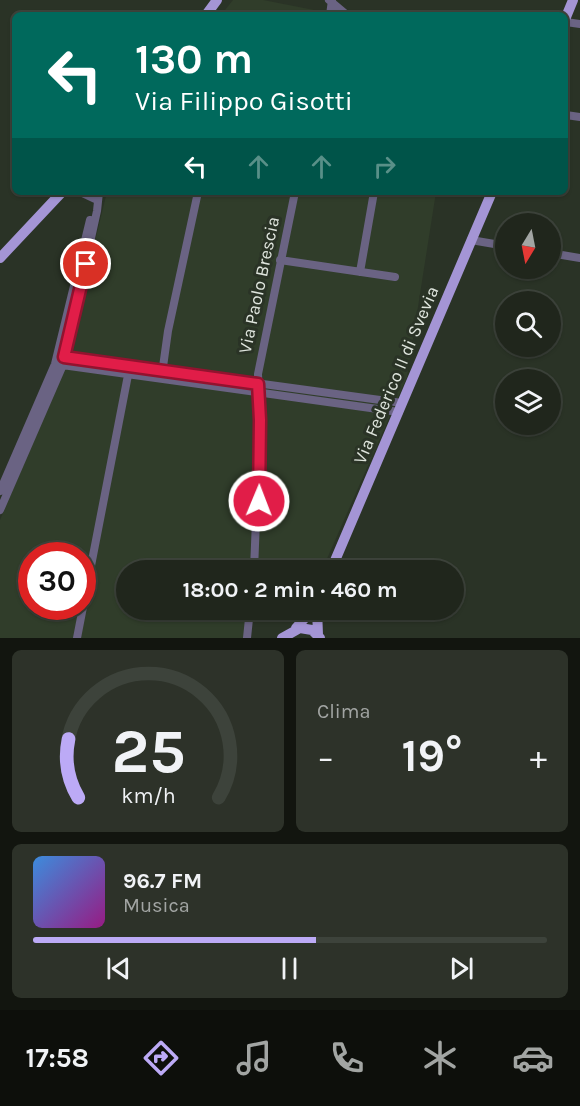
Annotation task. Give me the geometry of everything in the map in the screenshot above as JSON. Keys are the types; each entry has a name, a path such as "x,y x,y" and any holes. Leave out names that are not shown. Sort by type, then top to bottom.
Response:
{"main road":[{"path":"0,258 59,195"},
{"name":"Via Federico II di Svevia","path":"336,560 491,195"},
{"path":"282,638 304,620"},
{"path":"317,620 319,637"},
{"path":"296,628 309,629 319,637"}],"street":[{"path":"331,1 344,12"},
{"path":"162,375 168,331 197,195"},
{"name":"Via Paolo Brescia","path":"255,560 259,489 258,388 280,260 294,195"},
{"path":"360,272 373,195"},
{"path":"0,510 60,360 92,210 98,196"},
{"path":"471,240 495,244"},
{"path":"561,255 580,258"},
{"path":"280,260 395,277"},
{"path":"60,360 400,407"},
{"path":"0,491 60,360"},
{"path":"77,638 129,370"},
{"path":"247,638 249,620"}],"shaded area":[{"path":"233,0 263,0 314,10 314,12 223,12"},
{"path":"106,195 436,195 407,377 326,560 116,560 116,620 246,620 244,638 0,638 0,520 63,372"}],"route":[{"path":"86,264 64,357 258,384 260,399 259,501"}]}
